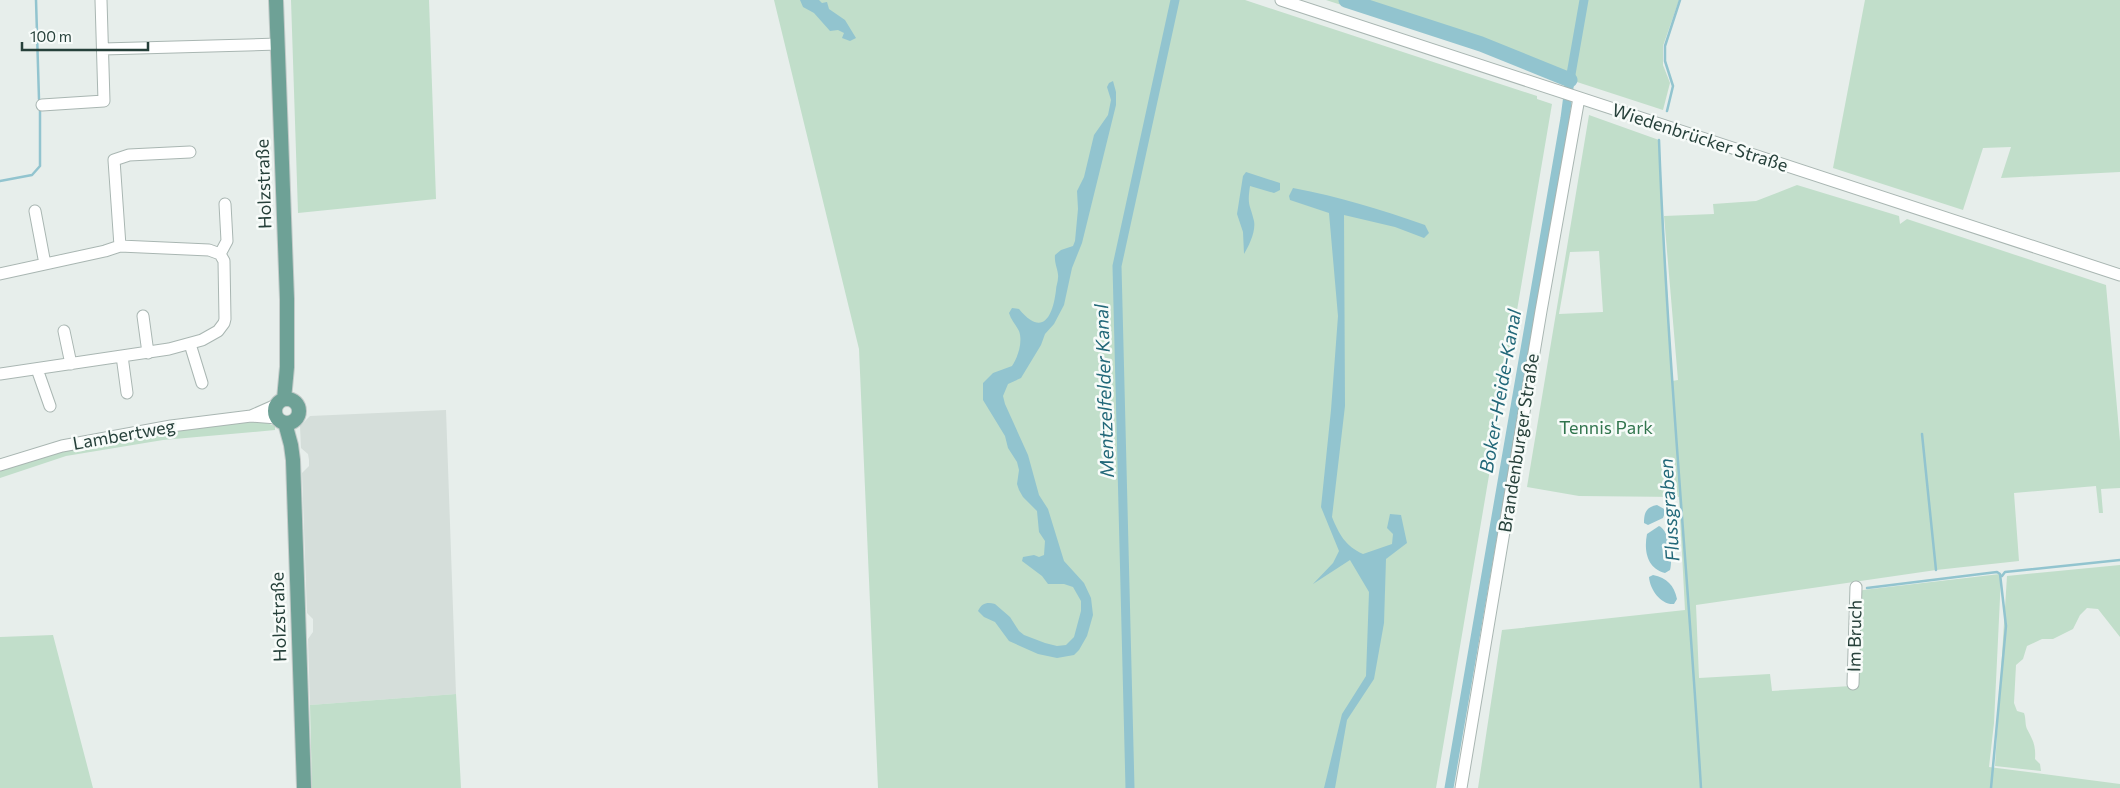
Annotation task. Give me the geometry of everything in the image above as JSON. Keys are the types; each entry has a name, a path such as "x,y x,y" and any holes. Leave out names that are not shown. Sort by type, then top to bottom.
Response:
{"main road":[{"name":"Holzstraße","path":"276,0 287,298 285,411 291,445 304,788"}],"street":[{"path":"42,105 104,101 101,0"},
{"name":"Wiedenbrücker Straße","path":"1281,0 2120,275"},
{"path":"102,49 278,44"},
{"name":"Brandenburger Straße","path":"1461,788 1541,312 1571,95"},
{"path":"120,246 114,160 129,155 190,152"},
{"path":"220,254 227,241 226,204"},
{"path":"35,211 45,264"},
{"path":"0,274 105,252 120,246 209,250 220,254 224,262 224,324 218,331 190,344 148,353 0,374"},
{"path":"143,316 148,353"},
{"path":"64,331 71,364"},
{"path":"190,344 202,382"},
{"path":"122,356 127,392"},
{"path":"37,369 50,406"},
{"name":"Lambertweg","path":"0,465 62,446 171,426 285,411"},
{"name":"Im Bruch","path":"1853,684 1856,587"}],"shaded area":[{"path":"446,410 456,694 310,705 308,639 313,632 313,619 307,613 302,473 309,466 309,460 308,454 301,448 300,426 310,416"}],"green space":[{"path":"291,0 429,0 436,199 298,213"},
{"path":"774,0 1245,0 1537,96 1537,99 1552,104 1436,788 878,788 859,349"},
{"path":"1326,0 1679,0 1663,46 1663,65 1670,83 1663,110"},
{"path":"1865,0 2120,0 2120,172 2001,178 2011,147 1983,148 1963,210 1833,168"},
{"name":"Tennis Park","path":"1589,115 1659,140 1672,381 1678,380 1664,216 1714,214 1713,204 1756,201 1797,185 1899,216 1900,224 1907,219 2106,285 2120,441 2120,488 2101,489 2103,513 2099,513 2096,486 2014,493 2019,561 1936,570 1696,605 1699,678 1770,674 1772,691 1851,686 1859,592 2000,574 1994,723 1989,767 2120,784 2120,788 1478,788 1502,630 1685,610 1679,497 1579,496 1527,487","holes":["1599,251 1603,312 1559,314 1570,252"]},
{"path":"261,421 275,426 275,430 163,440 66,456 0,478 0,469 64,449 162,432"},
{"path":"2120,565 2120,637 2098,609 2087,608 2080,615 2073,629 2053,639 2042,639 2027,646 2023,659 2016,665 2014,703 2017,711 2024,713 2026,727 2034,747 2035,759 2040,764 2041,771 1995,766 2007,576"},
{"path":"53,635 93,788 0,788 0,637"},
{"path":"456,694 461,788 312,788 310,705"}],"water":[{"path":"800,0 827,2 829,9 845,20 856,38 850,41 842,38 844,33 838,30 830,31 814,13 803,7"},
{"path":"1113,81 1116,92 1116,105 1082,243 1072,268 1064,305 1054,324 1045,334 1041,345 1021,378 1008,384 1003,396 1028,455 1039,495 1048,509 1064,561 1084,583 1091,598 1093,615 1087,636 1074,655 1057,658 1038,654 1009,641 995,622 984,617 978,611 985,604 995,604 1010,617 1024,635 1057,646 1066,645 1074,637 1081,611 1081,601 1073,587 1064,584 1048,584 1042,576 1022,561 1023,557 1034,555 1039,557 1044,555 1045,541 1039,532 1037,511 1023,497 1019,490 1017,484 1019,470 1017,462 1008,448 1005,436 983,400 983,383 993,373 1012,366 1018,354 1020,335 1009,313 1012,308 1019,309 1027,318 1034,322 1040,323 1049,315 1055,299 1058,280 1055,255 1061,250 1073,246 1075,241 1078,209 1077,191 1084,177 1094,135 1108,115 1111,100 1107,87"},
{"path":"1246,172 1280,183 1280,190 1274,193 1250,186 1249,202 1254,229 1244,254 1243,232 1237,214 1243,176"},
{"path":"1293,188 1344,199 1392,214 1425,225 1429,233 1424,238 1395,227 1344,215 1345,406 1332,517 1343,539 1363,554 1392,544 1393,534 1387,528 1390,514 1401,515 1407,543 1386,559 1384,623 1374,679 1347,720 1335,788 1324,788 1342,714 1366,676 1369,592 1350,560 1313,584 1333,563 1339,551 1321,507 1338,316 1329,213 1290,200 1289,196"},
{"path":"1657,505 1666,510 1663,518 1648,525 1644,523 1646,511 1650,507"},
{"path":"1659,526 1666,533 1671,553 1670,570 1665,573 1654,567 1646,552 1647,534"},
{"path":"1653,575 1666,580 1672,586 1677,599 1674,604 1665,602 1654,592 1649,577"}],"waterway":[{"path":"36,0 39,99"},
{"name":"Mentzelfelder Kanal","path":"1130,788 1117,266 1175,0"},
{"path":"1346,0 1481,44 1570,80"},
{"name":"Boker-Heide-Kanal","path":"1449,788 1584,0"},
{"name":"Flussgraben","path":"1667,111 1673,86 1665,61 1665,46 1680,0"},
{"path":"0,181 32,175 40,166 40,109"},
{"name":"Flussgraben","path":"1659,140 1672,383 1701,788"},
{"path":"1922,434 1936,570"},
{"path":"2002,576 2005,572 2120,560"},
{"path":"1867,588 1997,572 2000,574 2006,626 1991,788"}]}
